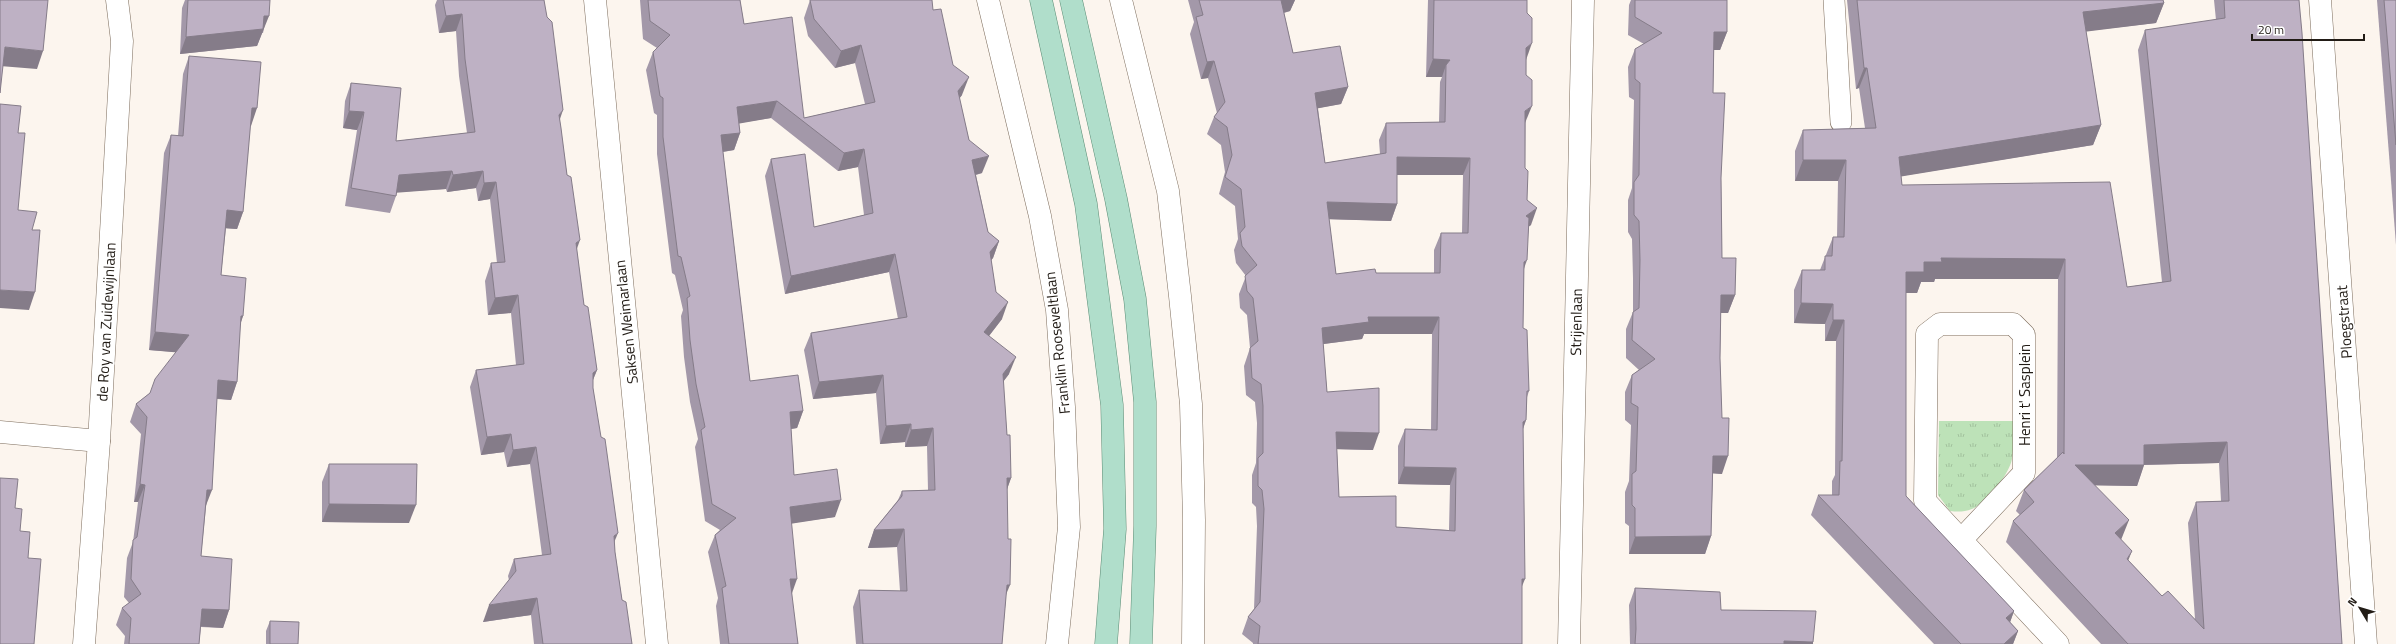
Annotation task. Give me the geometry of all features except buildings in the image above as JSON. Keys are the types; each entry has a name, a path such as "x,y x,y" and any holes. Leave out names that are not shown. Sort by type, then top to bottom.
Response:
{"main road":[{"path":"1041,0 1086,204 1112,405 1115,528 1106,644"},
{"path":"1071,0 1116,199 1135,299 1145,402 1145,526 1141,644"}],"street":[{"name":"de Roy van Zuidewijnlaan","path":"84,644 99,441 122,41 117,0"},
{"name":"Saksen Weimarlaan","path":"595,0 657,644"},
{"name":"Franklin Rooseveltlaan","path":"988,0 1040,216 1057,310 1064,407 1069,527 1057,644"},
{"path":"1121,0 1168,191 1180,296 1191,404 1194,520 1193,644"},
{"name":"Strijenlaan","path":"1569,644 1583,0"},
{"name":"Ploegstraat","path":"2320,0 2366,644"},
{"name":"Henri t' Sasplein","path":"1961,540 2024,473 2024,335 2014,324 1940,324 1927,334 1925,501 1961,540 2058,644"},
{"path":"0,432 99,441"}],"lane":[{"path":"1834,0 1841,122"}],"green space":[{"path":"1939,421 2014,421 2013,454 2010,465 2002,480 1990,495 1978,506 1972,509 1961,512 1950,511 1938,495"}]}
